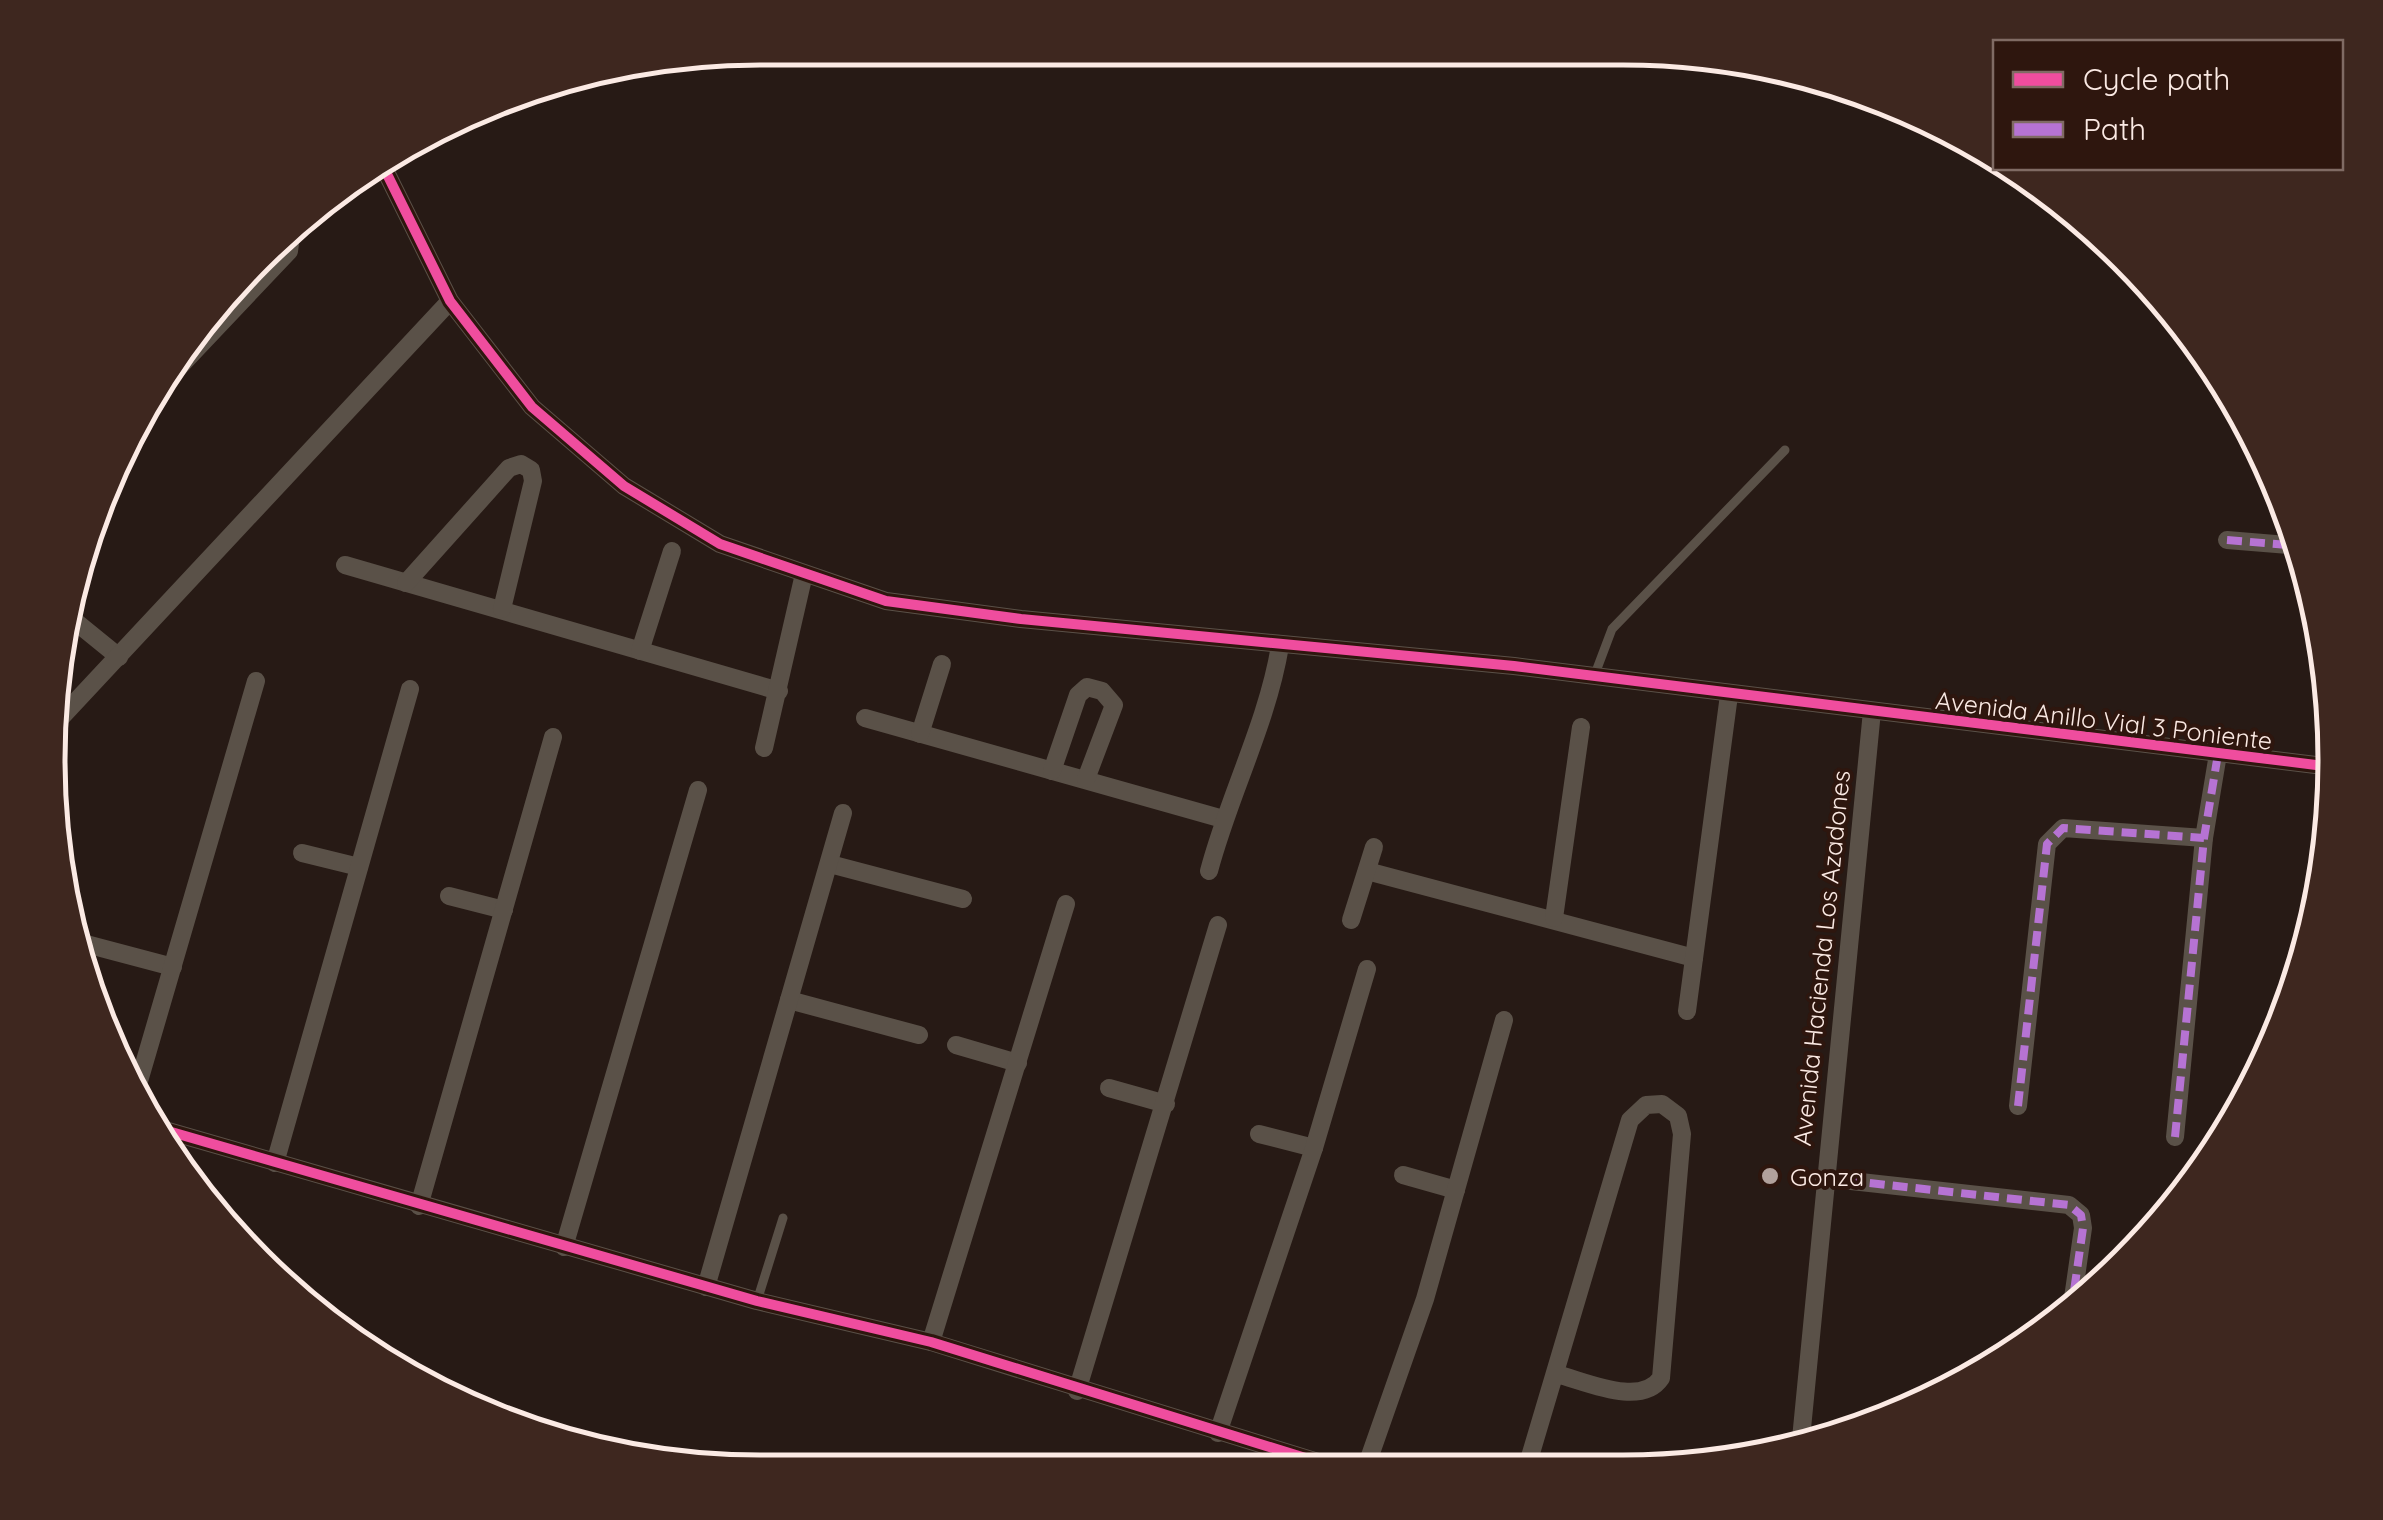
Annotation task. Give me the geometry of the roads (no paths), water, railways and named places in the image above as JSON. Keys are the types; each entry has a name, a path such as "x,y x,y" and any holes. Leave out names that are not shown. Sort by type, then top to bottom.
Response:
{"street":[{"name":"Avenida Anillo Vial 3 Poniente","path":"387,174 450,301 532,407 624,486 720,544 886,600 1280,646 1514,666 2318,765"},
{"path":"217,327 289,249"},
{"path":"66,712 450,301"},
{"path":"406,583 510,468 521,464 531,470 533,481 502,609"},
{"path":"2227,540 2283,545"},
{"path":"640,651 672,551"},
{"path":"344,565 779,691"},
{"path":"764,748 804,574"},
{"path":"78,624 119,657"},
{"path":"1209,872 1222,820 1273,688 1280,646"},
{"path":"920,734 942,664"},
{"path":"141,1075 256,681"},
{"path":"1052,771 1078,696 1087,688 1102,690 1114,705 1086,778"},
{"path":"276,1163 410,690"},
{"path":"1686,1011 1728,695"},
{"name":"Avenida Hacienda Los Azadones","path":"1802,1431 1872,711"},
{"path":"865,718 1086,778 1222,820"},
{"path":"1554,918 1581,727"},
{"path":"419,1206 553,737"},
{"path":"2175,1137 2204,838 2218,754"},
{"path":"564,1247 698,790"},
{"path":"706,1287 843,814"},
{"path":"2018,1106 2047,844 2063,828 2204,838"},
{"path":"1350,920 1374,847"},
{"path":"302,853 359,867"},
{"path":"830,864 963,899"},
{"path":"1367,871 1694,958"},
{"path":"449,896 504,910"},
{"path":"930,1342 1066,904"},
{"path":"1077,1390 1218,926"},
{"path":"91,945 172,967"},
{"path":"1218,1433 1314,1148 1367,969"},
{"path":"789,1000 919,1035"},
{"path":"1371,1455 1397,1386 1504,1020"},
{"path":"956,1046 1018,1064"},
{"path":"1110,1088 1166,1104"},
{"path":"1531,1455 1630,1120 1646,1105 1662,1104 1678,1116 1682,1134 1661,1378 1654,1388 1639,1394 1556,1374"},
{"path":"174,1133 706,1287 930,1342 1293,1455"},
{"path":"1259,1134 1314,1148"},
{"path":"1403,1175 1456,1190"},
{"path":"1824,1178 2069,1206 2082,1215 2083,1228 2074,1289"}],"lane":[{"path":"1594,677 1612,629 1785,450"},
{"path":"757,1301 783,1218"}],"place":[{"name":"Gonza","path":"1770,1176"}]}
